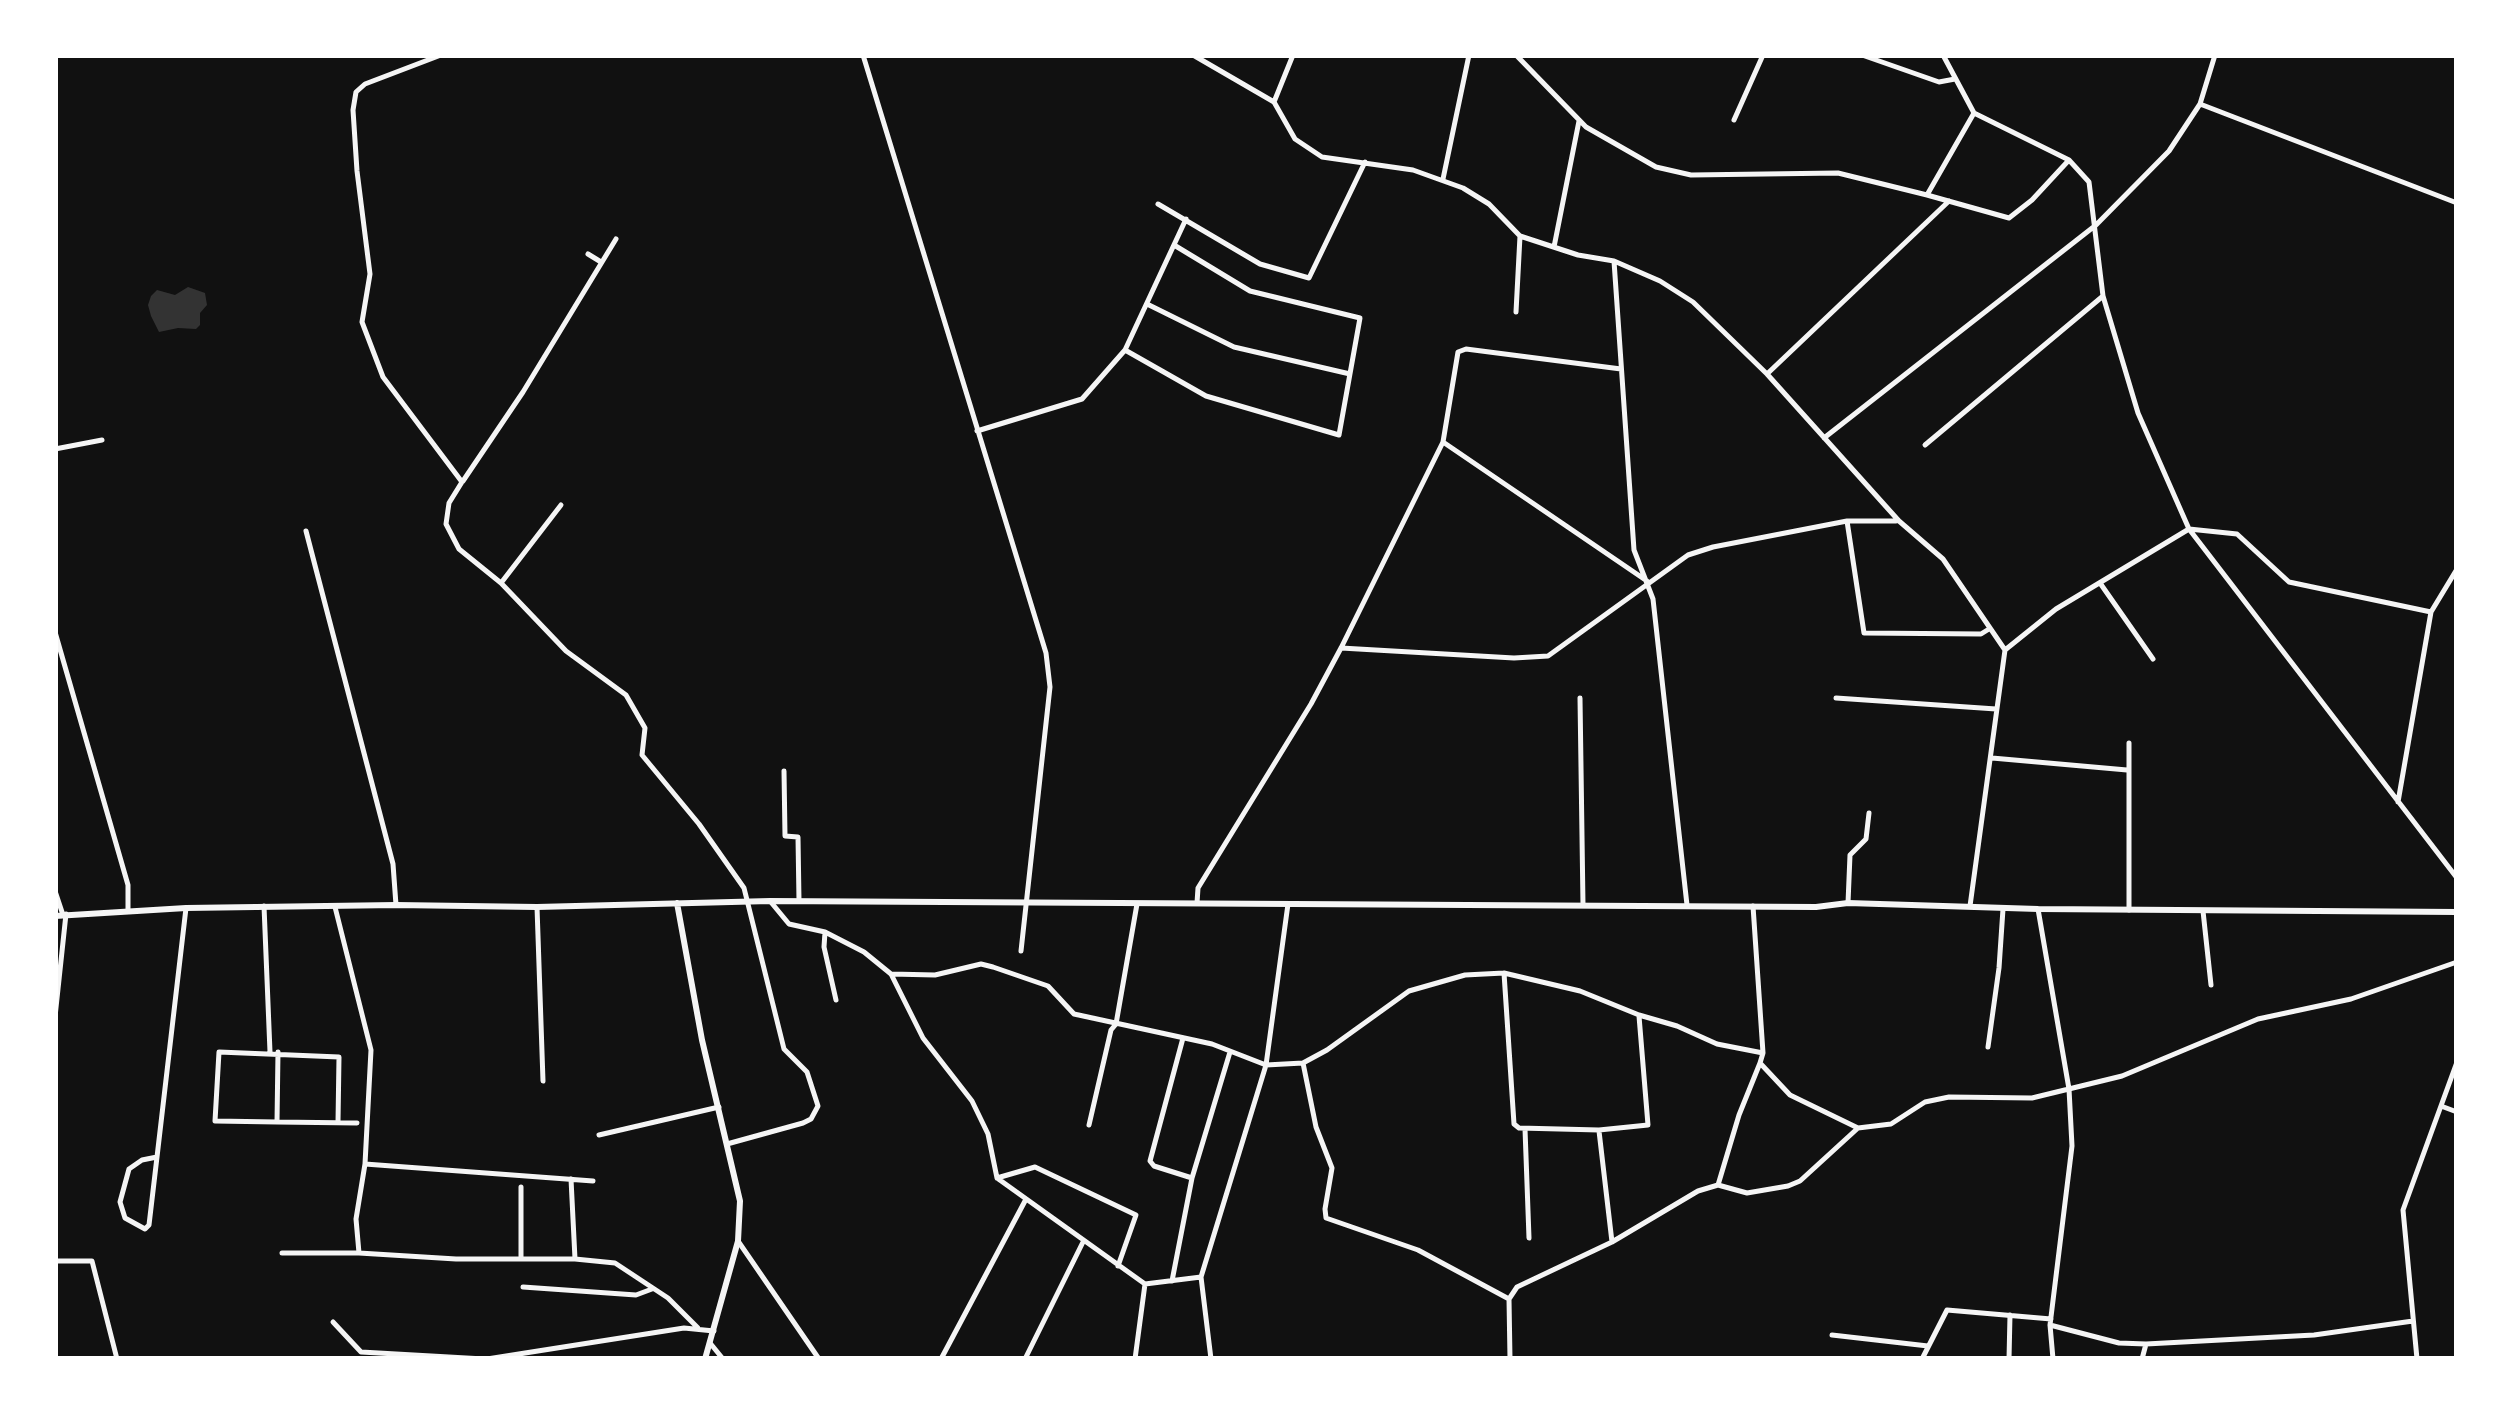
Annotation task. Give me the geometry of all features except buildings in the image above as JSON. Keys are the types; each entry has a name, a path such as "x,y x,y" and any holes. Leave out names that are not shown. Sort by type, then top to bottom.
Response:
{"street":[{"path":"441,55 365,84 356,92 356,156 370,274 362,322 383,377 462,482"},
{"path":"863,55 1046,653 1050,687 1021,951"},
{"path":"1193,55 1274,102 1294,139 1322,157 1413,170 1443,180 1489,204 1520,236 1614,261 1660,281 1693,302 1768,374 1898,521 1943,560 2005,650"},
{"path":"1274,102 1294,55"},
{"path":"1443,180 1470,55"},
{"path":"1516,55 1579,120 1656,167 1691,175 1838,173 2009,218 2032,200 2069,160"},
{"path":"1734,120 1763,55"},
{"path":"1862,55 1940,82 1956,79"},
{"path":"1943,55 1974,113 2069,160 2089,182 2103,296 2138,413 2189,530 2457,878"},
{"path":"1823,439 2096,225 2169,151 2200,104 2214,55"},
{"path":"2200,104 2457,203"},
{"path":"1927,195 1974,113"},
{"path":"1554,248 1579,120"},
{"path":"1158,204 1260,264 1309,278 1366,162"},
{"path":"1768,374 1948,201"},
{"path":"977,431 1082,398 1125,350 1186,219"},
{"path":"1516,312 1520,236"},
{"path":"616,239 524,392 448,503 446,524 460,548 501,583 566,651 626,695 645,728 642,755 700,824 744,888 784,1049 806,1072 818,1106 811,1120 804,1123 727,1144"},
{"path":"1125,350 1206,396 1339,434 1360,318 1250,291 1174,246"},
{"path":"588,254 601,262"},
{"path":"1614,261 1634,550 1654,599 1687,906"},
{"path":"1924,444 2103,296"},
{"path":"1148,304 1234,346 1350,374"},
{"path":"1197,903 1198,888 1341,648 1442,442 1455,357 1461,350 1621,369"},
{"path":"55,449 102,440"},
{"path":"1442,442 1649,583"},
{"path":"501,583 561,505"},
{"path":"1341,648 1514,658 1548,656 1688,556 1713,546 1847,522 1898,521"},
{"path":"1847,522 1864,633 1981,634 1989,628"},
{"path":"1970,906 2005,650 2056,609 2189,530 2237,534 2289,582 2431,612"},
{"path":"306,531 393,864 396,905"},
{"path":"2398,802 2431,612 2457,569"},
{"path":"2100,583 2153,659"},
{"path":"55,632 128,885 128,910"},
{"path":"1580,698 1583,905"},
{"path":"1836,698 1996,708"},
{"path":"2128,743 2129,910"},
{"path":"1992,758 2127,770"},
{"path":"784,771 785,836 798,836 799,901"},
{"path":"1848,904 1850,854 1866,839 1868,813"},
{"path":"55,891 61,915 55,1018"},
{"path":"770,900 789,924 825,932 864,952 891,974 922,1038 972,1101 988,1134 998,1178 1144,1284 1202,1277"},
{"path":"61,915 264,906 537,907 770,900 1848,904 2457,912"},
{"path":"677,903 702,1040 740,1201 738,1241 705,1359"},
{"path":"1089,1124 1110,1030 1116,1024 1138,903"},
{"path":"1211,1359 1202,1277 1266,1064 1288,904"},
{"path":"264,906 277,1122"},
{"path":"1718,1185 1763,1054 1753,906"},
{"path":"335,907 371,1050 365,1164 356,1219 360,1253"},
{"path":"537,907 543,1081"},
{"path":"157,1157 142,1160 130,1169 120,1202 125,1218 145,1229 157,1157 186,908"},
{"path":"1988,1047 2000,968 2002,908"},
{"path":"2038,909 2069,1089 2072,1146 2051,1322 2052,1359"},
{"path":"2203,911 2212,985"},
{"path":"825,932 824,946 836,1000"},
{"path":"1760,1063 1790,1095 1858,1128 1878,1128 1892,1124 1925,1102 1949,1098 2032,1098 2134,1072 2258,1019 2351,1000 2457,962"},
{"path":"891,974 935,975 981,964 993,966 1048,986 1074,1014 1212,1044 1266,1064 1304,1063 1409,991 1464,975 1504,972 1580,991 1717,1044 1763,1054"},
{"path":"1504,972 1514,1124 1525,1128 1599,1130 1648,1125 1639,1016"},
{"path":"1183,1038 1150,1162 1192,1178"},
{"path":"338,1122 339,1056 219,1052 214,1120 277,1122 338,1122 358,1122"},
{"path":"1172,1281 1192,1178 1230,1052"},
{"path":"2418,1359 2403,1210 2457,1062"},
{"path":"1304,1063 1316,1127 1332,1168 1324,1209 1326,1218 1418,1250 1509,1299"},
{"path":"2440,1106 2457,1112"},
{"path":"599,1134 719,1107"},
{"path":"1525,1128 1529,1238"},
{"path":"1510,1359 1509,1299 1517,1287 1537,1274 1612,1242 1698,1191 1718,1185 1747,1193 1788,1186 1800,1180 1858,1128"},
{"path":"1599,1130 1612,1242"},
{"path":"365,1164 593,1181"},
{"path":"998,1178 1035,1167 1136,1215 1118,1266"},
{"path":"571,1179 575,1259"},
{"path":"520,1187 521,1258"},
{"path":"941,1359 1025,1201"},
{"path":"738,1241 819,1359"},
{"path":"1026,1359 1083,1242"},
{"path":"282,1253 575,1259 615,1264 668,1298 698,1328"},
{"path":"55,1261 92,1262 117,1359"},
{"path":"1135,1359 1144,1284"},
{"path":"523,1287 636,1295 652,1289"},
{"path":"1922,1359 1947,1310 2010,1314 2119,1343 2146,1344 2314,1335 2413,1321"},
{"path":"2008,1359 2010,1314"},
{"path":"333,1322 357,1350 372,1356 486,1359 698,1328 714,1331"},
{"path":"1832,1335 1928,1346"},
{"path":"710,1343 723,1359"},
{"path":"2142,1359 2146,1344"}],"shaded area":[{"path":"188,287 205,293 207,305 200,313 200,325 196,329 159,332 148,305 151,296 157,290 175,295"}]}
